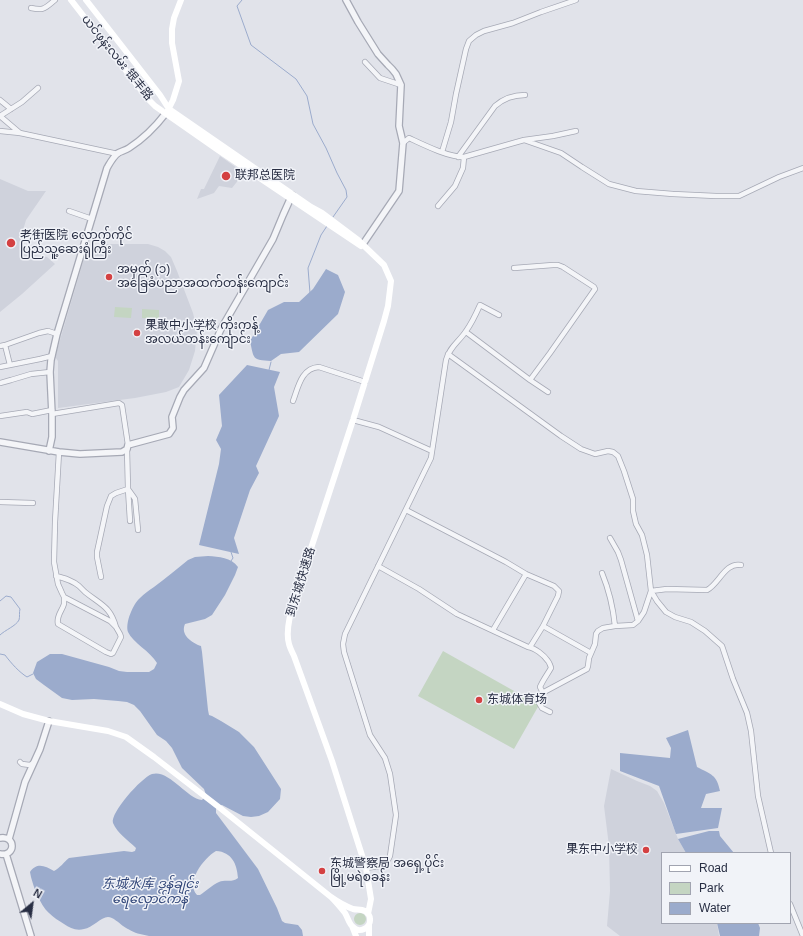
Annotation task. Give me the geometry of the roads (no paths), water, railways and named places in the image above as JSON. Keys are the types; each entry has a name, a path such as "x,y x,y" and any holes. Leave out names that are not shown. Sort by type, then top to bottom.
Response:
{"main road":[{"name":"ယင်ဖုန်းလမ်း 银丰路","path":"71,0 148,99 167,111"},
{"name":"ယင်ဖုန်းလမ်း 银丰路","path":"86,0 160,95 167,111"},
{"path":"181,0 174,18 172,30 172,43 179,81 173,100 167,111 334,225"},
{"name":"到东城快速路","path":"334,225 363,244 384,265 391,281 391,287 384,321 300,582 287,630 289,643 332,761 366,868 371,899 368,914"},
{"name":"到东城快速路","path":"334,225 374,255"},
{"path":"0,704 23,714 49,721 108,731 126,737 197,790 331,897 340,903 351,908 364,911 368,914 370,918 369,936"},
{"path":"331,897 346,914 356,936"},
{"path":"358,910 350,917 351,924 354,929 361,930 367,928 369,925"}],"street":[{"path":"31,8 39,10 45,8 55,0"},
{"path":"346,0 378,54 396,74 401,85 399,126 402,143 399,191 363,244"},
{"path":"442,152 451,122 469,41 484,31 513,23 576,0"},
{"path":"365,62 380,78 401,85"},
{"path":"20,133 0,116 22,102 38,88"},
{"path":"458,157 495,106 500,102 518,95 525,95"},
{"path":"0,100 11,109"},
{"path":"49,451 52,437 50,372 52,356 107,168 118,154 129,148 145,135 158,123 167,111"},
{"path":"0,130 118,154"},
{"path":"402,143 409,138 442,152 458,157 464,157 524,140 576,131"},
{"path":"524,140 561,153 609,184 636,191 673,194 739,196 779,177 803,168"},
{"path":"438,206 455,186 463,168 464,157"},
{"path":"0,442 49,451 80,454 122,452 128,447 169,434 173,428 172,417 180,397 184,390 204,368 221,329 273,239 291,197"},
{"path":"69,211 92,218"},
{"path":"514,268 553,264 558,265 595,289 530,380"},
{"path":"366,868 380,866 387,862 390,856 396,815 390,774 385,758 370,736 344,652 343,644 345,634 431,458 448,354 466,332 480,305 499,315"},
{"path":"10,365 3,346 48,331 58,334"},
{"path":"466,332 548,392"},
{"path":"448,354 520,407 581,449 595,454 608,451 613,452 618,456 633,499 633,511 636,524 642,535 647,556 651,591 666,612 675,617 692,622 722,646 733,679 747,713 751,731 758,796 771,852"},
{"path":"0,367 52,356"},
{"path":"293,401 301,380 306,372 313,367 319,367 365,382"},
{"path":"0,382 32,374 50,372"},
{"path":"0,416 27,412 32,414 119,404 122,405 128,447 130,521"},
{"path":"353,420 379,427 432,451"},
{"path":"59,452 54,562 58,584 64,597 64,605 57,621 58,624 111,654 121,637 116,628 110,621 64,597"},
{"path":"128,489 135,499 138,530"},
{"path":"101,577 97,552 107,506 111,496 128,489"},
{"path":"0,502 34,503"},
{"path":"406,510 526,574 554,586 559,591 543,626 530,647"},
{"path":"610,538 621,560 638,621"},
{"path":"651,591 667,589 707,590 710,589 732,565 742,565"},
{"path":"378,566 419,589 457,614 540,653 549,661 551,668 540,687 542,691 539,703 542,708 550,712"},
{"path":"602,573 613,608 615,626"},
{"path":"493,630 526,574"},
{"path":"56,576 72,581 100,602 112,616 116,628"},
{"path":"542,691 546,692 586,669 598,631 603,628 633,625 638,621 644,612 651,591"},
{"path":"543,626 591,653"},
{"path":"9,839 25,782 40,749 49,721"},
{"path":"20,762 22,764 30,765 33,763"},
{"path":"0,838 3,837 9,839 12,844 10,852 3,854 31,936"},
{"path":"791,906 803,936"}],"water":[{"path":"326,269 338,275 345,292 338,314 299,352 281,354 271,361 257,359 253,355 250,341 268,310 284,302 299,302 313,289"},
{"path":"247,365 280,372 274,387 279,416 256,466 259,473 250,490 234,538 239,554 199,545 219,464 221,449 216,440 222,426 219,395"},
{"name":"东城水库 ဒွန်ချင်း ရေလှောင်ကန်","path":"208,556 224,558 232,561 238,567 225,595 212,615 205,619 185,624 184,628 185,635 194,643 201,646 209,715 239,732 254,747 281,789 280,799 268,812 259,816 243,816 222,805 216,809 216,813 258,869 282,921 285,923 298,925 302,930 303,936 149,936 133,932 110,917 105,917 90,927 81,930 76,929 69,927 58,920 46,909 37,894 30,872 38,866 44,866 54,871 69,858 135,851 136,848 115,827 113,818 127,796 141,782 152,774 165,776 196,798 202,800 206,795 204,789 182,768 172,748 166,741 157,735 134,705 127,702 118,701 94,699 72,700 62,698 36,679 33,673 37,662 50,654 62,654 119,671 149,672 154,669 157,663 130,636 128,632 127,628 130,614 137,601 143,595 188,560 195,557","holes":["216,851 230,856 233,860 238,878 219,882 211,886 200,895 197,895 193,884 198,871 211,854"]},
{"path":"688,730 697,767 706,771 715,778 720,791 706,794 701,808 722,808 718,828 676,834 659,786 620,771 620,753 670,758 671,748 666,738"},
{"path":"709,831 719,831 720,836 733,852 685,852 678,839"},
{"path":"717,924 758,924 760,928 759,936 720,936"}],"waterway":[{"path":"242,0 237,6 251,45 296,79 307,96 313,124 346,190 347,197 333,217"},
{"path":"310,293 308,268 321,235 327,226"},
{"path":"269,370 271,362"},
{"path":"231,552 233,558 231,561"},
{"path":"0,601 6,596 11,597 20,609 18,622 0,635"},
{"path":"0,654 5,655 15,667 27,677 33,674"}],"place":[{"name":"联邦总医院","path":"226,176"},
{"name":"老街医院 လောက်ကိုင် ပြည်သူ့ဆေးရုံကြီး","path":"11,243"},
{"name":"အမှတ် (၁) အခြေခံပညာအထက်တန်းကျောင်း","path":"109,277"},
{"name":"果敢中小学校 ကိုးကန့် အလယ်တန်းကျောင်း","path":"137,333"},
{"name":"东城体育场","path":"479,700"},
{"name":"果东中小学校","path":"646,850"},
{"name":"东城警察局 အရှေ့ပိုင်း မြို့မရဲစခန်း","path":"322,871"}]}
